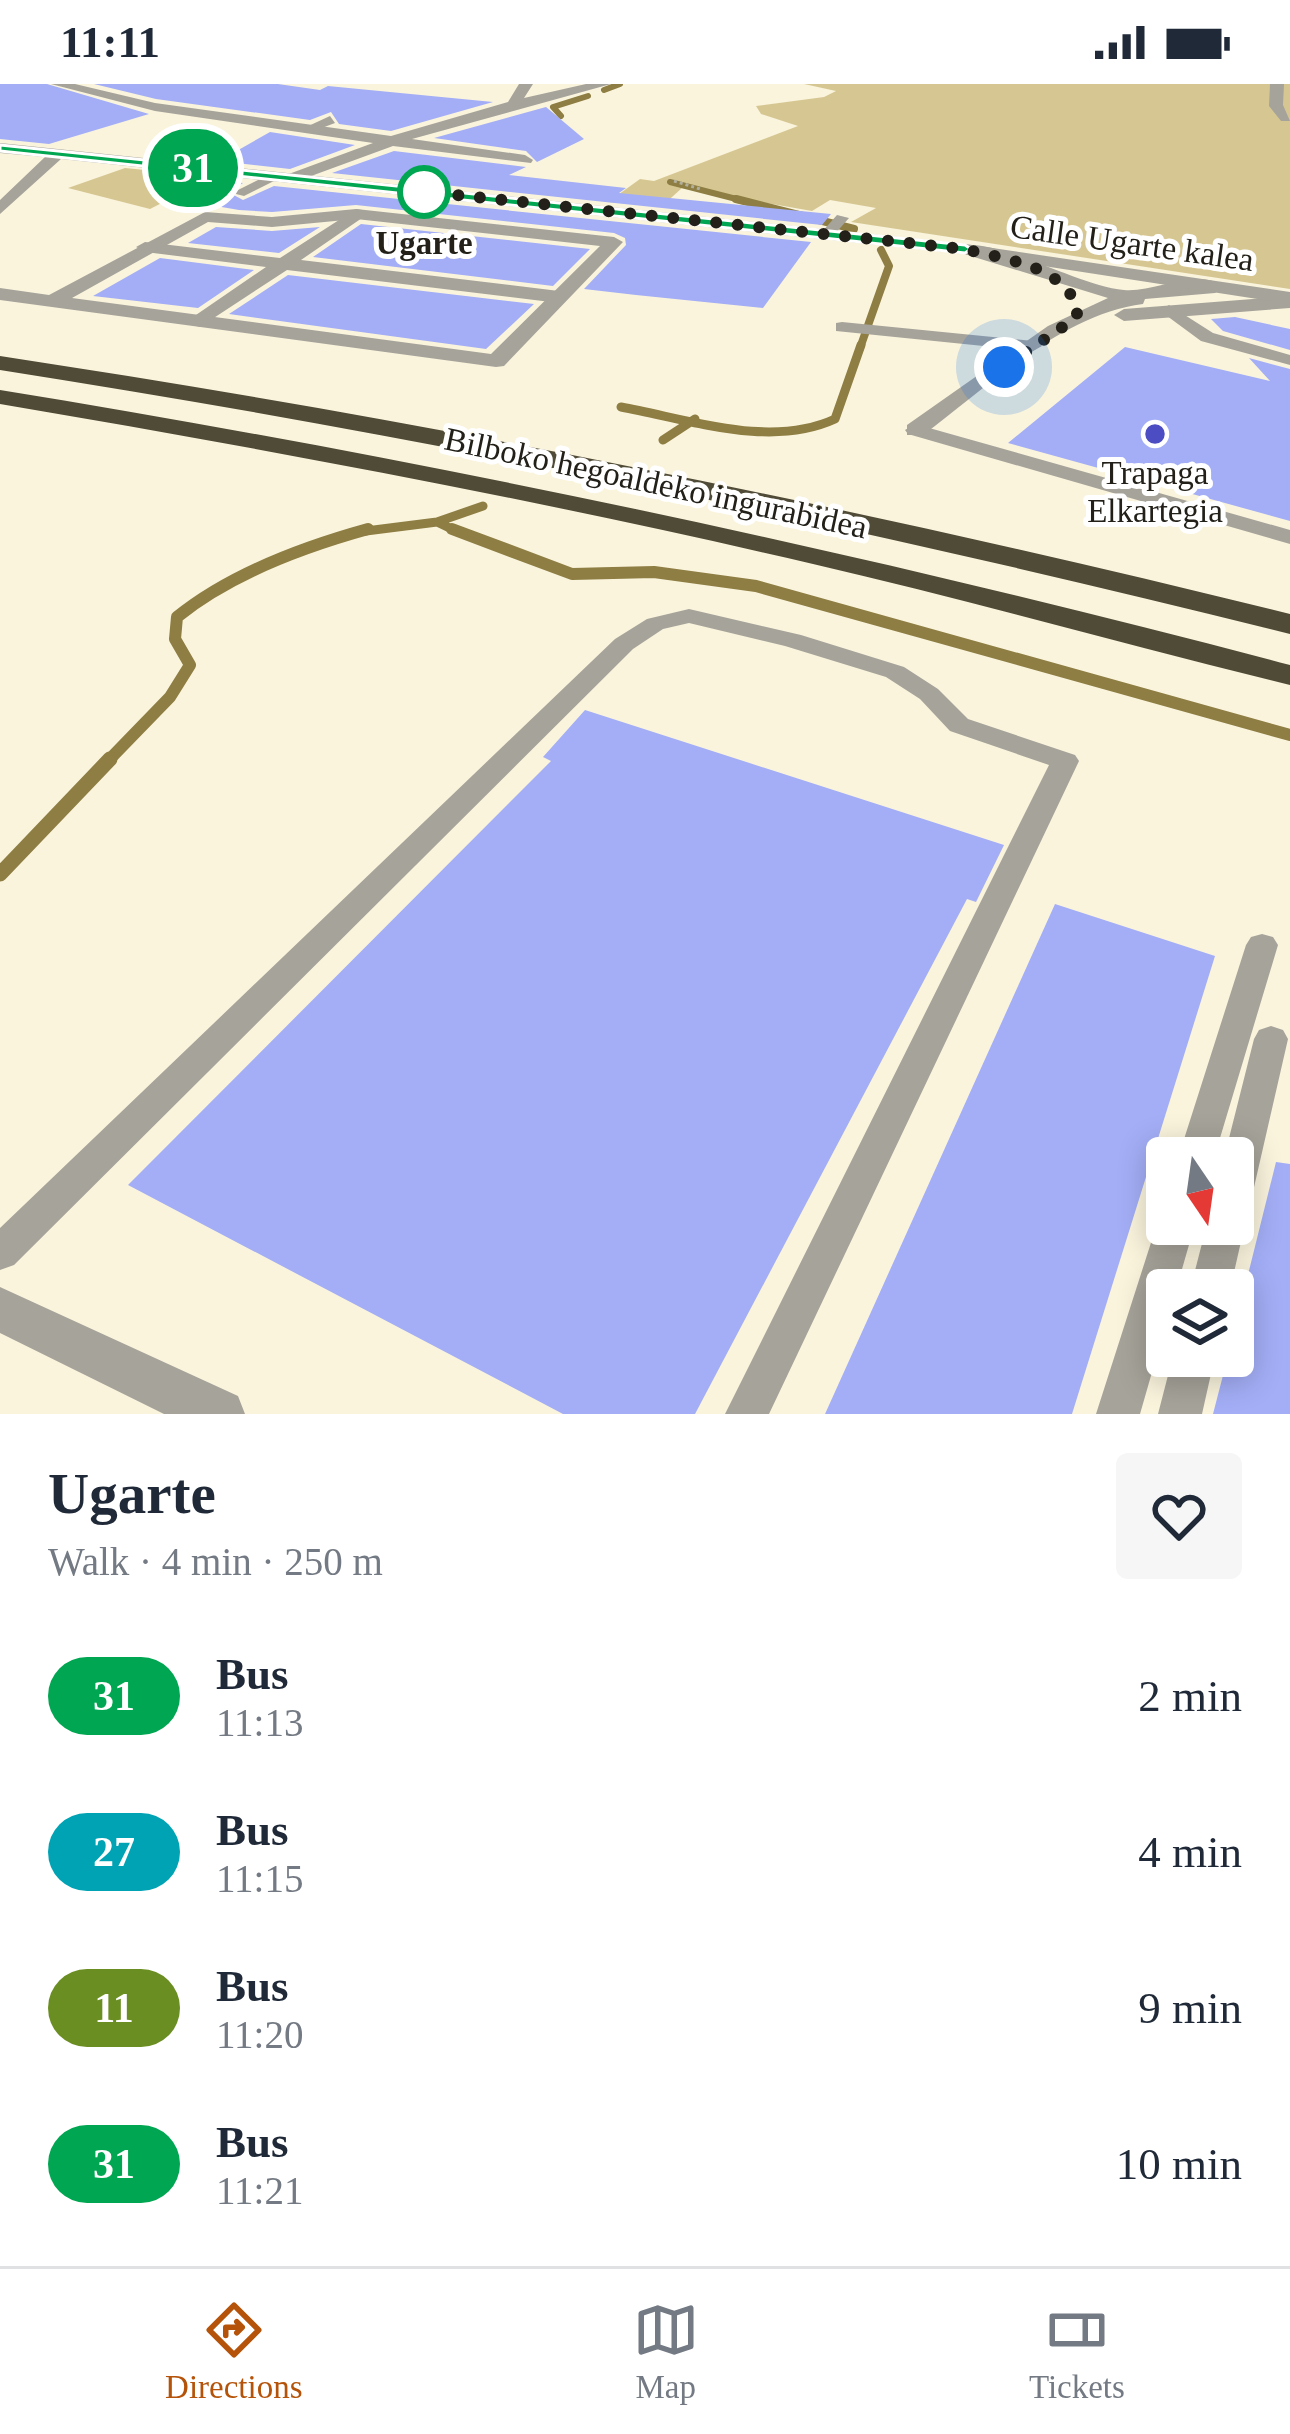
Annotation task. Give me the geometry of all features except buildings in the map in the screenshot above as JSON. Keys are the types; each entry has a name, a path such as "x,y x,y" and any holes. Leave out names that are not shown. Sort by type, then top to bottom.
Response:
{"highway":[{"path":"0,352 164,387"},
{"name":"Bilboko hegoaldeko ingurabidea","path":"0,363 406,427 702,484 974,545 1290,624"},
{"name":"Bilboko hegoaldeko ingurabidea","path":"0,397 367,458 625,510 945,584 1290,675"}],"street":[{"path":"58,84 102,98 525,160"},
{"path":"513,105 526,84"},
{"path":"1277,84 1276,106 1286,118"},
{"path":"284,177 513,105 611,87"},
{"path":"243,119 273,107 298,110"},
{"path":"426,111 478,117"},
{"path":"310,128 330,121"},
{"path":"0,148 836,225 965,249 1169,310"},
{"path":"0,209 57,154"},
{"path":"39,172 117,160"},
{"path":"200,321 356,214"},
{"path":"0,294 496,361 614,242 356,214 272,222 205,217 52,301"},
{"path":"145,247 559,297"},
{"name":"Calle Ugarte kalea","path":"965,249 1284,298"},
{"path":"1091,266 1284,298"},
{"path":"1042,270 1070,291 1078,309 1076,318"},
{"path":"915,430 1076,318 1182,284 1192,290 1192,307"},
{"path":"1043,339 1102,319 1284,298"},
{"path":"0,1309 219,1414"}],"lane":[{"path":"239,194 284,177"},
{"path":"1169,310 1207,337 1290,360"},
{"path":"842,327 1043,339"},
{"path":"915,430 1290,537"},
{"path":"0,1253 624,644 655,625 689,616 792,640 896,672 929,694 958,725 1065,761 747,1414"},
{"path":"1203,1137 1262,945"},
{"path":"1247,1137 1271,1039"},
{"path":"1118,1414 1170,1245"},
{"path":"1180,1414 1189,1377"}],"shaded area":[{"path":"804,84 1290,84 1290,289 851,222 876,208 830,200 812,211 682,188 662,206 608,202 640,179 654,181 798,126 761,114 756,106 824,97 836,91"},
{"path":"125,168 196,175 184,181 199,184 150,209 68,188"}],"waterway":[{"path":"604,90 620,84"},
{"path":"561,116 553,107 588,96"},
{"path":"670,182 748,202"},
{"path":"736,199 854,229"},
{"path":"860,348 889,266 881,250"},
{"path":"691,421 756,432 810,428 835,419 861,345"},
{"path":"621,407 691,421"},
{"path":"691,421 695,419"},
{"path":"663,440 691,421"},
{"path":"437,522 483,506"},
{"path":"358,532 437,522"},
{"path":"437,522 458,532"},
{"path":"358,532 368,529"},
{"path":"452,529 572,574 654,572 756,586 1290,735"},
{"path":"107,762 170,697 190,665 175,639 177,617 268,564 358,532"},
{"path":"0,874 110,759"}],"bus line":[{"name":"31","path":"0,148 965,249"}],"place":[{"name":"Ugarte","path":"424,192"},
{"name":"Trapaga Elkartegia","path":"1155,434"}],"route":[{"path":"424,192 409,190 965,249 1042,270 1070,291 1078,309 1076,318 1004,367"}]}
